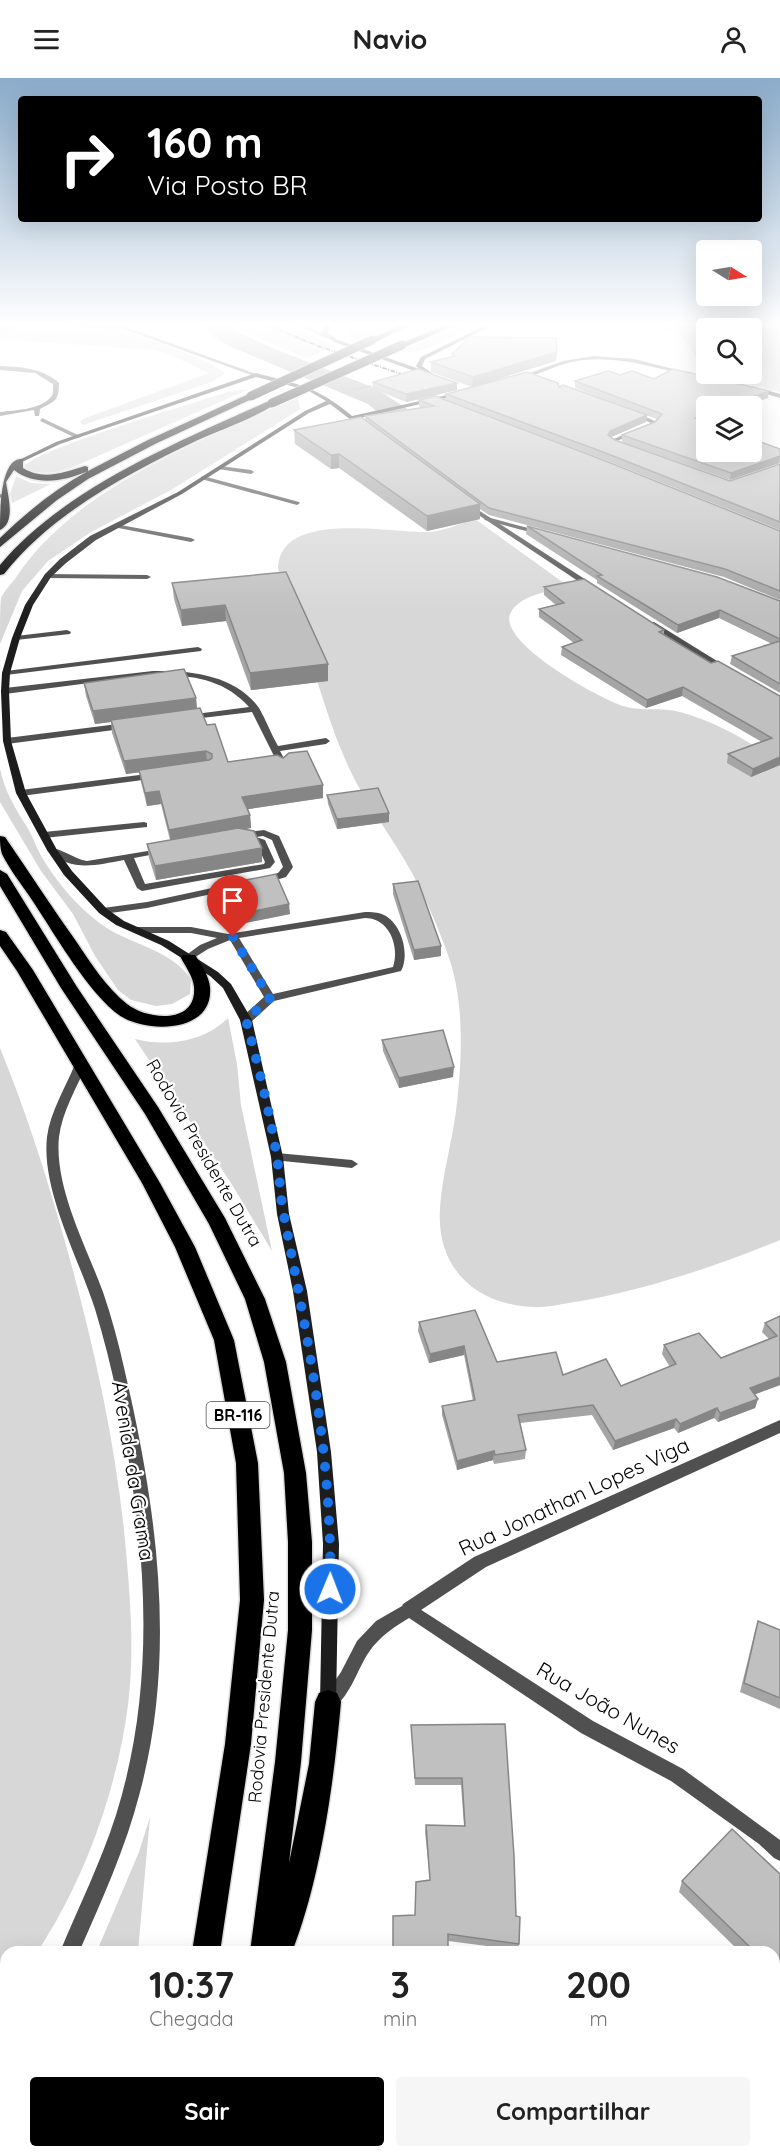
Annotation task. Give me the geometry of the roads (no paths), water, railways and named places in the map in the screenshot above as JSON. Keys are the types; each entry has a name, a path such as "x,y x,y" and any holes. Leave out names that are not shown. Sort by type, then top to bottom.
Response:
{"highway":[{"path":"20,461 18,470 32,477 54,478 77,473 188,420"},
{"path":"0,544 30,517 73,484 201,420"},
{"path":"0,572 16,553 77,503 126,472 236,420"},
{"path":"0,527 5,514 1,501 1,482 12,466 20,461"},
{"path":"0,585 16,553"},
{"path":"0,840 96,981 121,1009 135,1018 163,1023 182,1019 192,1013 201,1001 202,987 189,958"},
{"name":"Rodovia Presidente Dutra","path":"0,874 69,988 152,1112 218,1223 255,1299 275,1362 295,1473 300,1542 300,1630 288,1762 265,1946"},
{"name":"Rodovia Presidente Dutra","path":"0,935 25,970 151,1183 185,1247 224,1340 247,1463 252,1599 238,1744 207,1946"},
{"path":"0,956 25,970"},
{"path":"280,1946 299,1882 322,1764 328,1702"}],"main road":[{"path":"20,461 127,420"},
{"path":"295,420 180,493 115,526 76,550 48,576 28,604 6,673 5,691 7,741 21,793 52,850 78,886 103,911 120,923 138,930 214,974 227,986 246,1020 277,1157 283,1214 300,1290 324,1452 331,1544 328,1702"}],"street":[{"path":"49,420 78,437"},
{"path":"353,420 361,426"},
{"path":"627,448 612,441 656,423 649,420"},
{"path":"220,468 251,472"},
{"path":"203,478 297,503"},
{"path":"460,499 597,590"},
{"path":"487,519 554,537"},
{"path":"115,526 191,540"},
{"path":"48,576 147,577"},
{"path":"647,621 735,674"},
{"path":"16,638 67,632"},
{"path":"6,673 198,649"},
{"path":"5,691 146,674 178,673 202,677 244,696 255,709 283,766"},
{"path":"172,720 255,709"},
{"path":"7,741 137,724"},
{"path":"275,749 326,741"},
{"path":"21,793 161,775"},
{"path":"44,835 144,825"},
{"path":"103,911 277,878 288,867 276,838 272,835 255,833 226,840 258,838 269,864 263,868 142,888"},
{"path":"52,850 78,863 170,849"},
{"path":"128,857 147,904"},
{"path":"189,958 204,947 231,937 365,915 381,917 388,922 401,952 401,962 397,969 270,998 246,1020"},
{"path":"138,930 191,930 231,937 270,998"},
{"name":"Avenida da Grama","path":"72,1946 95,1895 120,1827 137,1770 149,1700 151,1634 144,1515 124,1399 97,1294 58,1185 54,1158 53,1137 81,1064"},
{"path":"277,1157 352,1164"},
{"name":"Rua Jonathan Lopes Viga","path":"328,1702 347,1678 363,1646 382,1626 480,1562 780,1426"},
{"name":"Rua João Nunes","path":"410,1609 587,1727 677,1775 765,1838 780,1852"}],"waterway":[{"path":"404,420 446,456"}]}
